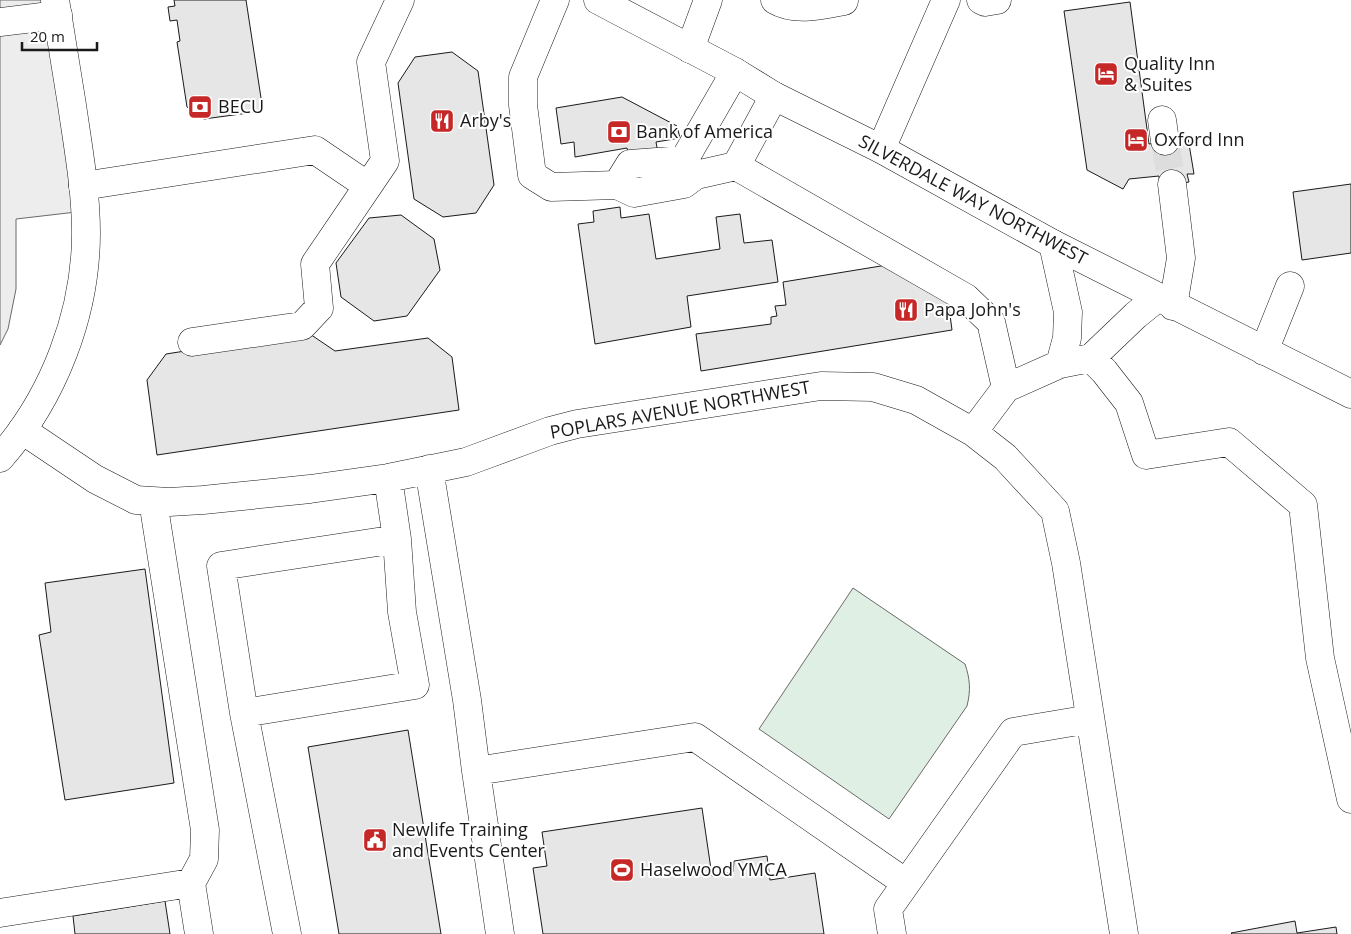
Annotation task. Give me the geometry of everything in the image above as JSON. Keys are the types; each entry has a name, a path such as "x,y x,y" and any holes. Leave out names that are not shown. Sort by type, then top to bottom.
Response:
{"street":[{"path":"192,342 302,326 320,308 315,264 385,161 370,62 400,0"},
{"path":"554,0 523,77 523,106 532,175 551,187 617,185 634,193 684,184 696,175 736,166 966,298 991,322 1006,388"},
{"name":"SILVERDALE WAY NORTHWEST","path":"598,0 735,72 774,96 881,149 1053,244 1351,394"},
{"path":"690,48 708,0"},
{"path":"775,0 786,5 800,6 823,6 844,1"},
{"path":"881,149 946,0"},
{"path":"981,0 985,2 997,0"},
{"path":"0,22 56,7 77,138 86,232 82,285 72,324 57,368 46,392 22,430 0,458"},
{"path":"617,185 630,164 684,160 735,72"},
{"path":"736,166 774,96"},
{"path":"83,186 315,150 368,186"},
{"path":"972,432 1006,388 1060,364 1091,358 1136,315 1165,302 1181,258 1172,184"},
{"path":"1053,244 1068,312 1067,338 1060,364"},
{"path":"1264,351 1290,286"},
{"path":"1091,358 1104,371 1129,403 1146,454 1228,442 1303,505 1320,658 1345,741 1351,799"},
{"name":"POPLARS AVENUE NORTHWEST","path":"22,430 95,479 136,500 202,500 310,489 388,478 429,468 466,462 550,431 577,424 821,386 873,387 916,400 972,432 1005,457 1055,511 1066,563 1124,934"},
{"path":"429,468 464,682 500,934"},
{"path":"244,713 415,685 402,612 397,539 388,478"},
{"path":"153,501 205,830 204,859 191,884 199,934"},
{"path":"287,934 244,713 221,566 397,539"},
{"path":"892,934 888,909 1014,732 1090,719"},
{"path":"476,770 695,737 906,883"},
{"path":"0,913 191,884"}],"green space":[{"path":"853,588 965,664 969,680 967,706 889,819 759,729"}],"shaded area":[{"path":"0,0 54,0 85,211 16,219 16,289 8,329 0,345"}],"building":[{"path":"174,0 246,0 263,111 204,119 187,107 177,42 180,41 177,20 170,21 168,7 175,6"},
{"name":"Quality Inn & Suites","path":"1130,2 1149,144 1188,138 1194,174 1187,174 1189,182 1160,186 1159,176 1129,179 1123,189 1087,170 1064,11"},
{"path":"452,52 478,71 494,185 476,213 443,217 414,199 398,83 415,57"},
{"name":"Bank of America","path":"622,97 677,126 680,138 656,142 662,175 633,179 627,148 575,157 574,142 561,144 556,108"},
{"path":"1351,184 1351,253 1302,260 1293,192"},
{"path":"620,207 621,218 649,214 656,259 720,249 716,217 740,214 744,243 772,240 778,282 687,296 691,327 595,344 578,224 594,222 593,211"},
{"path":"401,215 434,239 440,270 407,316 374,321 341,297 336,263 369,218"},
{"path":"893,264 947,292 952,330 701,371 696,334 771,324 771,317 777,316 775,306 786,305 783,282"},
{"path":"307,332 335,351 428,338 452,357 459,410 157,455 147,380 166,354"},
{"path":"145,569 174,783 65,800 39,635 51,632 45,583"},
{"name":"Newlife Training and Events Center","path":"408,730 441,934 339,934 308,747"},
{"name":"Haselwood YMCA","path":"702,808 712,876 733,872 734,861 767,856 770,880 815,873 824,934 543,934 533,868 547,866 542,832"},
{"path":"165,901 170,934 75,934 73,916"},
{"path":"1295,921 1297,933 1336,927 1337,934 1231,933"}],"tunnel":[{"path":"1165,141 1172,184"}],"place":[{"name":"Quality Inn & Suites","path":"1106,74"},
{"name":"BECU","path":"200,107"},
{"name":"Arby's","path":"442,121"},
{"name":"Bank of America","path":"619,132"},
{"name":"Oxford Inn","path":"1136,140"},
{"name":"Papa John's","path":"906,310"},
{"name":"Newlife Training and Events Center","path":"375,840"},
{"name":"Haselwood YMCA","path":"622,870"}]}
